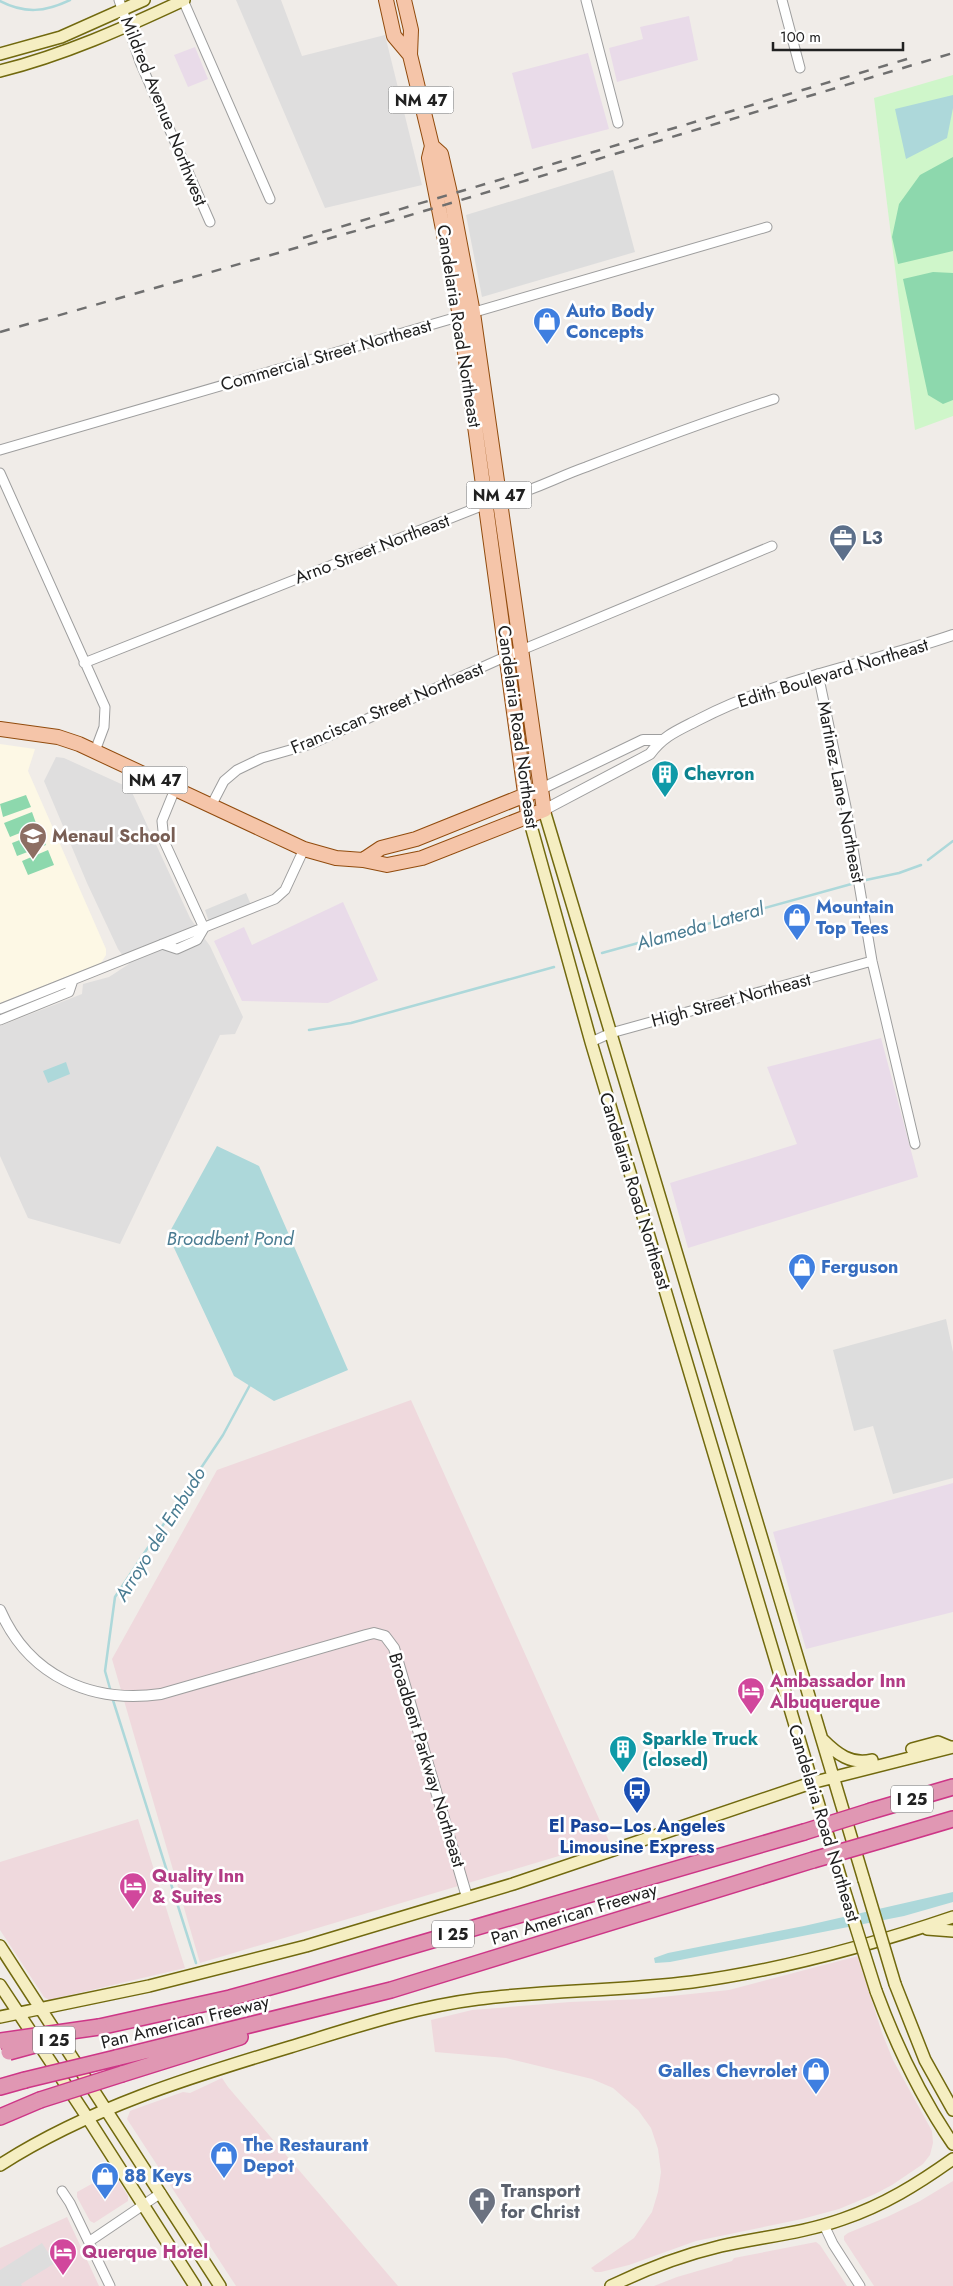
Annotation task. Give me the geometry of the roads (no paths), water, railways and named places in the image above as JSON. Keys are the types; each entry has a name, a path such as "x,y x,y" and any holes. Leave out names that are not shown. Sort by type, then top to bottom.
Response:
{"highway":[{"name":"Pan American Freeway","path":"3,2049 230,1998 953,1787"},
{"name":"Pan American Freeway","path":"0,2087 391,1990 813,1860 953,1819"},
{"path":"0,2117 40,2100 391,1990"}],"main road":[{"path":"0,54 61,37 121,5 144,0"},
{"path":"0,71 38,62 69,51 183,0"},
{"name":"NM 47","path":"386,0 394,36 410,55"},
{"name":"NM 47","path":"404,0 411,30 410,55"},
{"name":"Candelaria Road Northeast","path":"410,55 432,146 441,154 446,204 467,314 493,502 520,651 544,810 895,1984 914,2035 953,2110"},
{"name":"Candelaria Road Northeast","path":"493,502 507,656 524,795 591,1042 811,1783 876,1990 906,2064 953,2144"},
{"name":"NM 47","path":"0,729 58,738 95,751 304,850"},
{"name":"Edith Boulevard Northeast","path":"363,860 381,848 416,839 541,789"},
{"name":"Edith Boulevard Northeast","path":"304,850 336,858 363,860 387,866 422,858 544,810"},
{"path":"821,1739 834,1751 854,1762 865,1762 938,1742 952,1747"},
{"path":"0,2017 42,2010 255,1960 558,1869 811,1783 952,1747"},
{"path":"0,2165 106,2109 227,2066 410,2012 478,1999 724,1978 796,1964 915,1930 953,1917"},
{"path":"915,1930 953,1931"},
{"path":"0,1946 220,2286"},
{"path":"0,1985 88,2117 196,2286"},
{"path":"938,2084 953,2099"},
{"path":"611,2286 655,2267 699,2252 824,2225 862,2212 897,2196 953,2159"}],"street":[{"path":"183,0 270,199"},
{"path":"586,0 618,123"},
{"path":"782,0 800,68"},
{"name":"Mildred Avenue Northwest","path":"121,5 140,62 210,222"},
{"name":"Commercial Street Northeast","path":"0,450 767,227"},
{"name":"Arno Street Northeast","path":"84,662 493,502 514,496 563,475 713,419 774,399"},
{"path":"0,472 105,707 104,727 95,751"},
{"name":"Franciscan Street Northeast","path":"211,806 224,781 237,770 262,758 311,744 507,656 772,546"},
{"name":"Edith Boulevard Northeast","path":"544,810 650,754 661,740 718,710 761,692 953,635"},
{"name":"Martinez Lane Northeast","path":"818,674 846,807 872,962 915,1144"},
{"name":"Edith Boulevard Northeast","path":"541,789 642,740 661,740"},
{"path":"175,789 162,821 164,841 204,928"},
{"path":"0,1008 162,944 177,949 197,940 204,928 275,899 284,890 304,850"},
{"name":"High Street Northeast","path":"591,1042 611,1033 872,962"},
{"path":"0,1020 69,992 73,980"},
{"name":"Broadbent Parkway Northeast","path":"0,1610 17,1639 32,1657 47,1669 82,1688 112,1696 144,1697 161,1694 366,1635 374,1633 385,1636 394,1648 468,1897"},
{"path":"62,2191 90,2241 110,2286"},
{"path":"90,2241 161,2193"},
{"path":"824,2225 833,2244 860,2286"}],"water":[{"path":"953,95 953,108 947,138 906,159 895,109"},
{"path":"66,1062 70,1074 48,1083 43,1071"},
{"name":"Broadbent Pond","path":"217,1146 259,1166 348,1370 274,1401 234,1376 168,1235"},
{"path":"953,1892 953,1902 904,1916 670,1962 655,1963 654,1958 668,1953 804,1926"}],"waterway":[{"path":"0,1 18,8 35,10 52,7 70,0"},
{"path":"928,860 953,841"},
{"path":"866,880 899,873 921,865"},
{"name":"Alameda Lateral","path":"602,953 855,883"},
{"path":"309,1030 351,1023 554,967"},
{"name":"Arroyo del Embudo","path":"111,1692 105,1671 115,1597 223,1435 251,1383"},
{"name":"Arroyo del Embudo","path":"112,1697 196,1963"}],"railway":[{"path":"0,332 394,220 953,53"},
{"path":"303,238 914,57"}],"place":[{"name":"Auto Body Concepts","path":"547,345"},
{"name":"L3","path":"843,562"},
{"name":"Chevron","path":"665,798"},
{"name":"Menaul School","path":"33,860"},
{"name":"Mountain Top Tees","path":"797,941"},
{"name":"Ferguson","path":"802,1291"},
{"name":"Ambassador Inn Albuquerque","path":"751,1715"},
{"name":"Sparkle Truck (closed)","path":"623,1773"},
{"name":"El Paso–Los Angeles Limousine Express","path":"637,1814"},
{"name":"Quality Inn & Suites","path":"133,1910"},
{"name":"Galles Chevrolet","path":"816,2095"},
{"name":"The Restaurant Depot","path":"224,2179"},
{"name":"88 Keys","path":"105,2200"},
{"name":"Transport for Christ","path":"482,2225"},
{"name":"Querque Hotel","path":"63,2276"}]}
